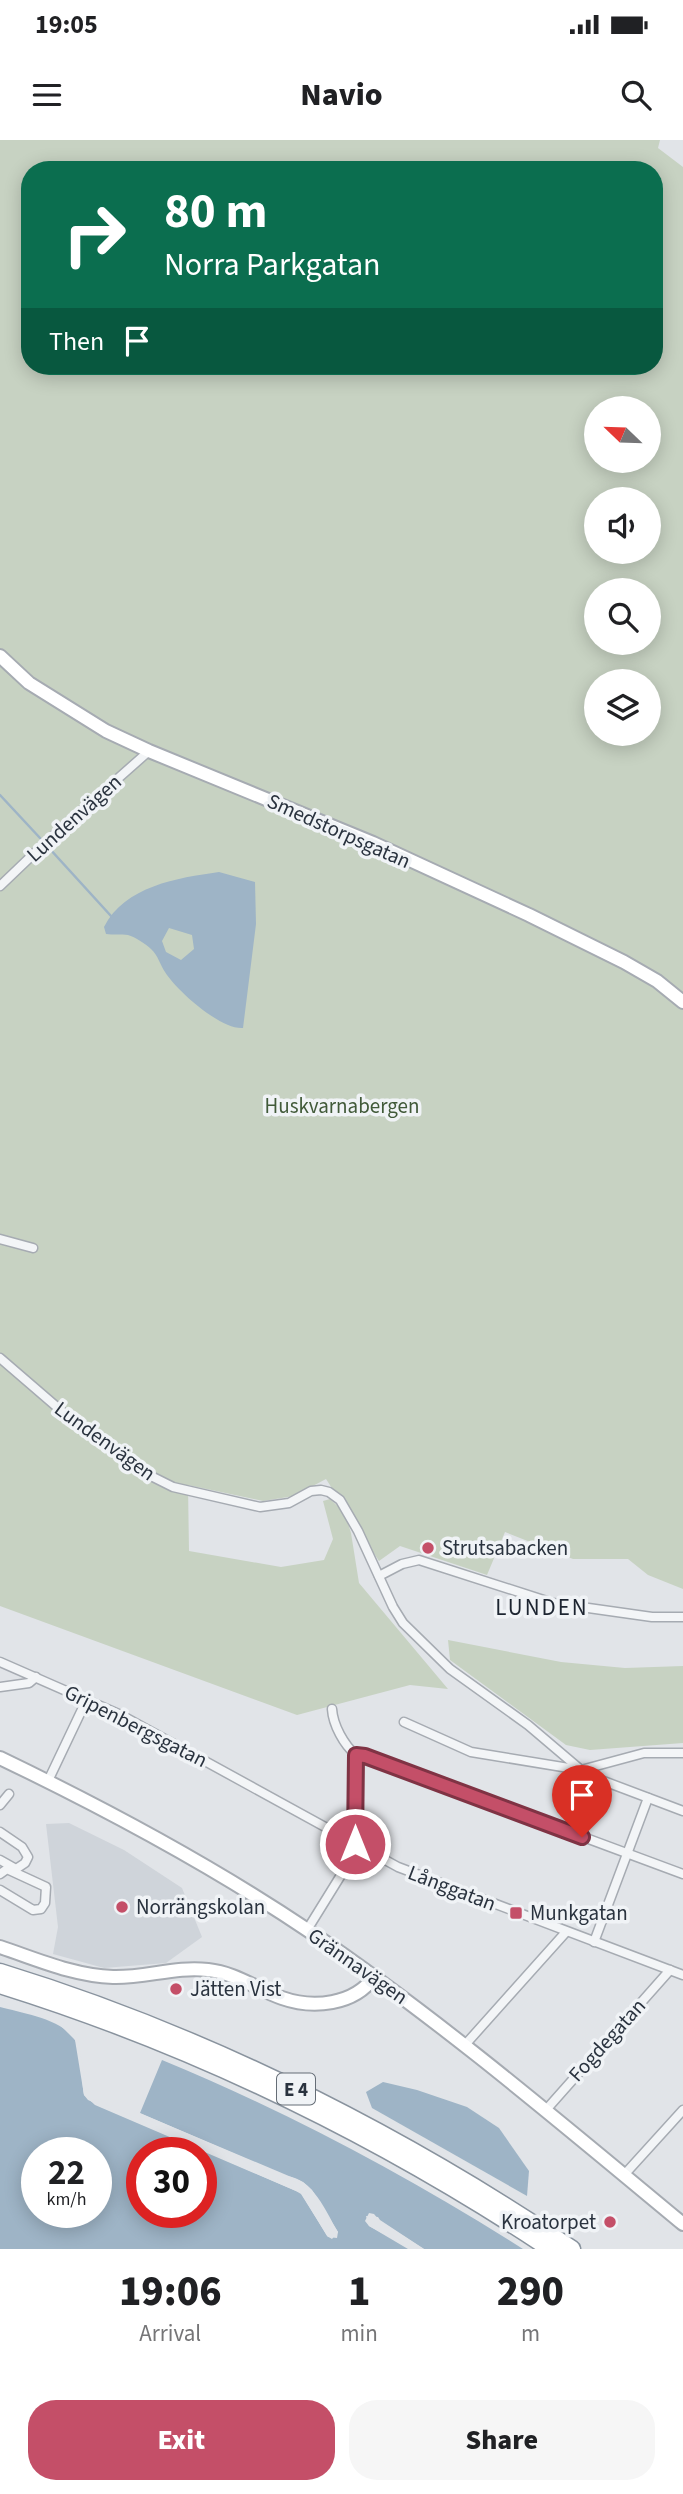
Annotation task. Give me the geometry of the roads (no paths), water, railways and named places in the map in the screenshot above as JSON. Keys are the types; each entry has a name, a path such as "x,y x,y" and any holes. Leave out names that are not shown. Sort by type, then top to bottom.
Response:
{"highway":[{"name":"E 4","path":"0,1972 139,2020 235,2060 334,2107 413,2149 572,2249"},
{"name":"E 4","path":"0,1985 132,2031 229,2071 327,2117 408,2161 550,2249"}],"street":[{"name":"Smedstorpsgatan","path":"0,656 29,683 106,731 373,843 409,862 529,915 624,962 657,981 683,1002"},
{"name":"Lundenvägen","path":"0,886 149,751"},
{"path":"0,1239 33,1248"},
{"name":"Lundenvägen","path":"0,1358 72,1420 145,1473 173,1487 260,1507 289,1503 311,1491 329,1492 346,1506 403,1623 450,1669 528,1724 581,1770"},
{"path":"379,1576 402,1564 419,1560 553,1603 652,1617 683,1617"},
{"name":"Gripenbergsgatan","path":"0,1662 88,1699 270,1796"},
{"path":"0,1687 29,1683 36,1677"},
{"path":"48,1781 88,1699"},
{"path":"332,1709 333,1718 348,1748 356,1755 365,1756 683,1874"},
{"path":"404,1722 471,1752 581,1770 683,1811"},
{"path":"581,1770 644,1753 683,1753"},
{"path":"307,1930 357,1845 356,1755"},
{"name":"Grännavägen","path":"0,1758 170,1845 307,1930 464,2046 683,2224"},
{"path":"0,1805 9,1794"},
{"name":"Långgatan","path":"270,1796 398,1867 683,1975"},
{"path":"594,1942 648,1798"},
{"path":"0,1832 22,1847 28,1857 16,1868 0,1860"},
{"path":"0,1874 7,1870 46,1887 46,1903 41,1909 33,1910 0,1890"},
{"path":"464,2046 566,1932"},
{"path":"0,1947 67,1969 110,1978 178,1969 220,1971 237,1976 282,1998 312,2003 345,1998 359,1992 374,1977"},
{"name":"Fogdegatan","path":"545,2111 670,1970"},
{"path":"624,2175 683,2110"}],"water":[{"path":"219,872 255,882 256,924 243,1028 223,1023 189,999 171,980 146,945 128,935 106,934 104,927 113,913 139,893 170,881","holes":["169,928 192,935 194,949 181,960 166,952 162,941"]},
{"path":"0,2007 52,2022 69,2033 79,2052 84,2095 95,2105 170,2137 126,2137 126,2228 217,2228 217,2157 301,2193 327,2236 332,2239 338,2232 318,2197 304,2183 217,2146 217,2137 196,2137 140,2113 162,2060 256,2101 347,2147 523,2249 424,2249 378,2217 366,2216 369,2226 408,2249 0,2249"},
{"path":"383,2082 467,2107 499,2128 529,2171 527,2196 372,2108 366,2092"}],"waterway":[{"path":"0,795 40,838"},
{"path":"49,848 111,916"}],"place":[{"name":"Strutsabacken","path":"428,1548"},
{"name":"Norrängskolan","path":"122,1907"},
{"name":"Munkgatan","path":"516,1913"},
{"name":"Jätten Vist","path":"176,1989"},
{"name":"Kroatorpet","path":"610,2222"}],"district":[{"name":"LUNDEN","path":"542,1607"}],"park label":[{"name":"Huskvarnabergen","path":"342,1106"}]}
